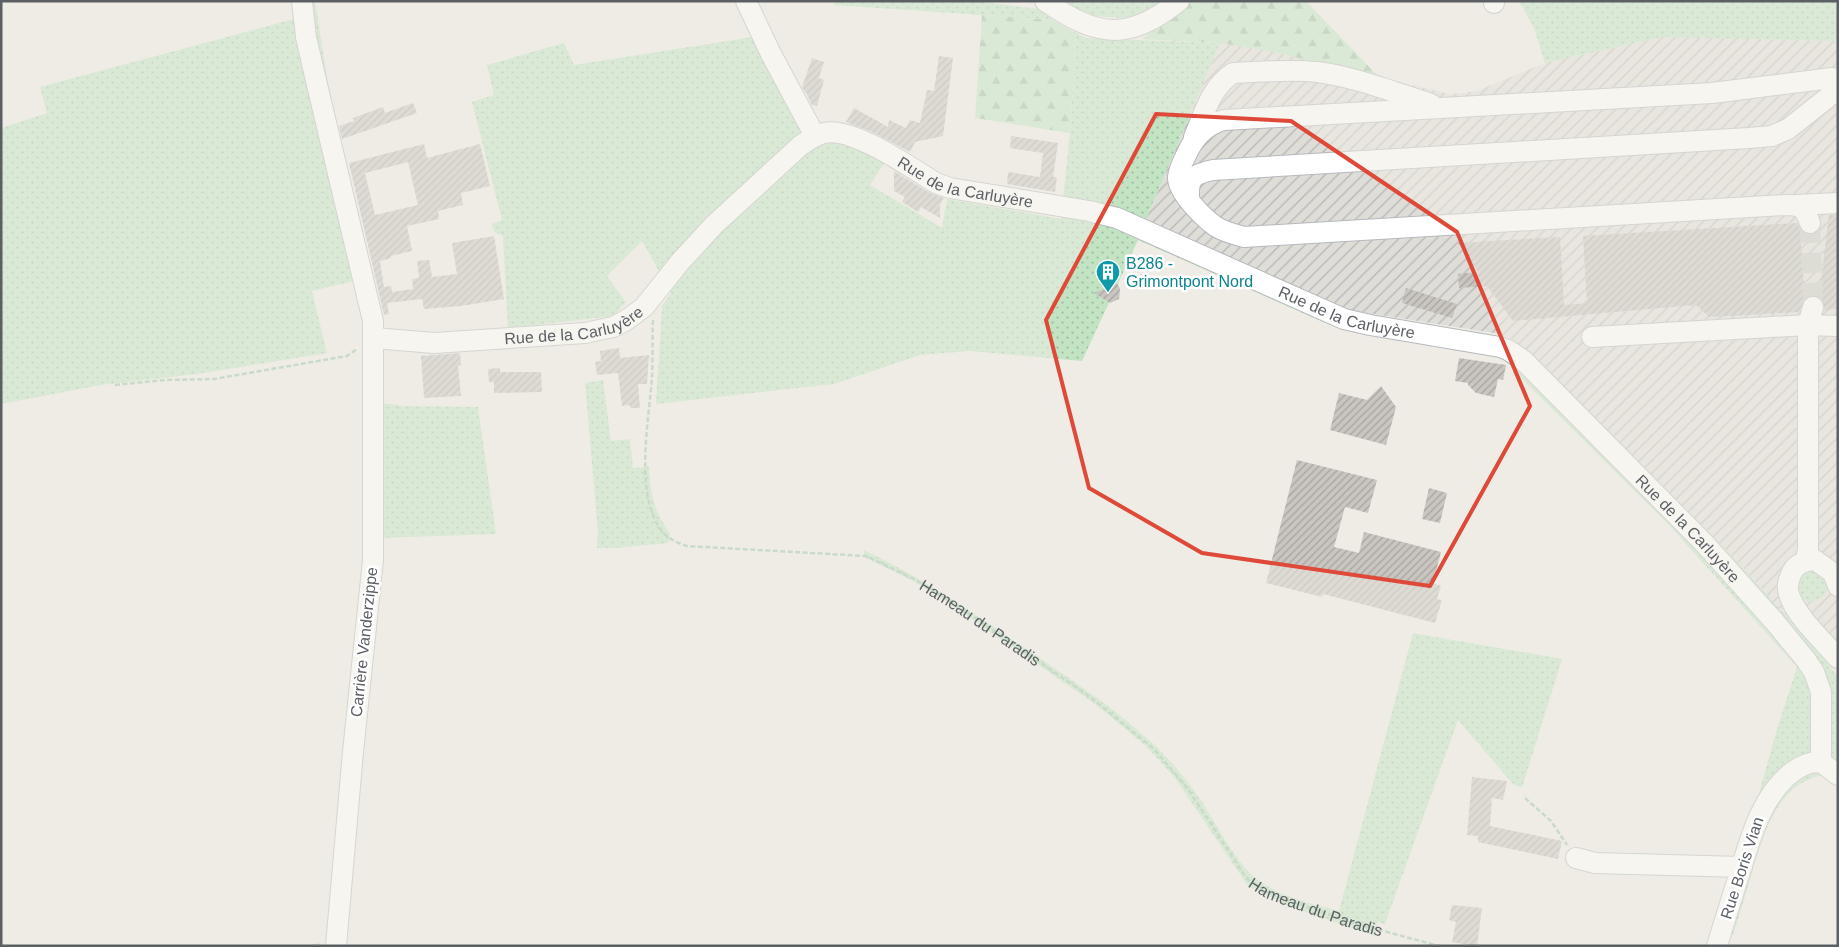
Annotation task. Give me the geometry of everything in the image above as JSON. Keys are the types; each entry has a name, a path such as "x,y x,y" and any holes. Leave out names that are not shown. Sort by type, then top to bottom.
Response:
{"street":[{"path":"302,1 309,53 370,302 374,338"},
{"path":"746,1 771,54 815,136"},
{"path":"1045,1 1073,19 1093,27 1116,30 1147,24 1179,1"},
{"path":"1450,107 1427,103 1364,82 1316,72 1233,73 1225,78 1210,98 1180,167 1178,180 1183,191 1196,209 1215,225 1230,233 1244,237 1838,203"},
{"path":"1191,145 1203,130 1214,123 1224,120 1712,93 1832,78 1838,79"},
{"path":"1189,199 1188,184 1192,178 1213,170 1772,136 1788,129 1831,95 1838,93"},
{"name":"Rue de la Carluyère","path":"374,338 434,343 585,333 613,327 644,307 680,262 714,226 800,146 815,136 832,132 853,136 936,183 956,190 1090,211 1118,218 1344,319 1508,350 1523,360 1720,560 1774,620 1806,660 1818,682 1829,765"},
{"path":"1796,205 1807,214 1810,223"},
{"path":"1806,560 1808,549 1810,316"},
{"path":"1592,337 1810,316 1838,326"},
{"name":"Carrière Vanderzippe","path":"336,946 372,560 374,338"},
{"path":"1838,586 1833,573 1825,566 1815,560 1806,560 1794,568 1790,577 1788,593 1800,614 1838,658"},
{"name":"Rue Boris Vian","path":"1717,946 1758,818 1775,791 1799,768 1811,762 1829,765"},
{"path":"1829,765 1838,775"},
{"path":"1576,858 1595,863 1742,867"}],"path":[{"name":"Hameau du Paradis","path":"653,296 652,376 646,455 646,491 659,528 671,540 686,546 866,556 914,579 952,602 1088,696 1154,748 1188,789 1247,879 1269,893 1291,901 1354,922 1439,946"},
{"path":"115,385 166,380 214,379 347,356 374,338"},
{"path":"1525,798 1557,829 1567,844 1566,853 1576,858"}],"highlighted area":[{"path":"1156,114 1291,121 1457,232 1530,406 1430,586 1202,553 1089,488 1046,320"}],"shaded area":[{"path":"1662,37 1838,41 1838,654 1824,658 1734,558 1522,347 1510,338 1494,333 1348,310 1319,301 1146,219 1220,43 1274,52 1450,94 1479,90 1545,63"}],"green space":[{"path":"292,1 315,1 332,109 354,281 312,291 327,353 197,374 101,385 1,404 1,128 47,113 40,87 294,19"},
{"path":"834,1 975,1 1038,9 1053,20 834,5"},
{"path":"1064,1 1163,1 1147,14 1121,18 1095,16 1081,11"},
{"path":"1192,1 1306,1 1380,78 1274,52 1220,43 1142,39"},
{"path":"1519,1 1838,1 1838,41 1662,37 1545,63 1534,28"},
{"path":"982,15 1053,20 1076,33 1070,133 975,118"},
{"path":"1076,33 1086,38 1220,43 1146,219 1319,301 1336,307 1330,325 1138,240 1082,361 969,351 920,355 834,384 656,404 662,306 671,293 642,241 607,276 626,302 614,316 508,328 503,236 494,232 492,224 502,220 472,102 494,95 487,65 564,43 574,65 753,37 824,140 851,145 885,162 870,185 942,228 947,199 1061,219 1070,133"},
{"path":"1522,347 1734,558 1824,658 1838,677 1838,786 1823,775 1807,780 1794,788 1783,799 1762,842 1733,935 1712,929 1760,790 1797,667 1668,524 1513,370"},
{"path":"603,380 611,441 630,439 633,468 649,467 654,502 670,534 668,543 597,548 598,532 585,383"},
{"path":"368,401 404,406 478,407 496,534 380,538"},
{"path":"864,550 906,572 966,609 1084,689 1127,721 1150,741 1177,769 1193,789 1239,860 1261,882 1282,894 1339,911 1413,633 1562,659 1522,788 1513,784 1458,720 1385,924 1377,922 1375,936 1288,906 1248,886 1175,778 1146,746 1095,704 937,595 864,557"},
{"path":"1806,569 1819,569 1829,587 1816,601 1807,601 1797,591 1796,579"}],"building":[{"path":"939,56 953,58 943,136 915,142 910,152 870,131 846,122 854,108 888,127 889,120 906,128 910,120 920,123 927,90 934,91"},
{"path":"812,58 824,62 819,78 824,80 817,106 812,105 802,87"},
{"path":"413,103 417,113 342,139 339,126 354,121 353,118 383,107 385,113"},
{"path":"1011,136 1058,143 1053,177 1057,177 1055,192 1007,184 1008,172 1040,177 1043,153 1010,148"},
{"path":"424,144 427,158 480,144 490,186 461,193 463,205 438,211 439,219 407,226 412,251 380,261 384,287 391,286 392,292 413,289 412,279 419,278 417,261 429,260 432,277 457,274 452,243 494,236 504,299 461,306 424,309 422,299 387,303 389,314 384,315 349,163","holes":["408,162 418,205 375,215 365,173"]},
{"path":"894,171 930,193 944,198 940,205 940,218 921,207 918,212 902,202 905,197 894,191"},
{"path":"1829,215 1838,215 1838,309 1824,310 1824,304 1819,297"},
{"path":"1797,223 1800,229 1805,299 1799,312 1709,317 1696,305 1513,321 1487,286 1459,288 1458,274 1478,272 1458,243 1560,237 1564,305 1587,303 1583,236"},
{"name":"B286 - Grimontpont Nord","path":"1117,283 1120,289 1119,299 1110,303 1094,293"},
{"path":"1406,288 1457,304 1452,318 1402,303"},
{"path":"619,348 620,358 649,355 647,384 638,384 640,408 631,408 629,405 622,406 618,373 597,375 595,362 601,361 600,351"},
{"path":"460,353 461,365 458,366 461,396 424,398 421,356"},
{"path":"1459,358 1506,365 1503,380 1498,379 1494,397 1476,393 1468,383 1455,381"},
{"path":"500,368 500,372 541,372 542,392 494,393 494,382 489,382 488,369"},
{"path":"1381,386 1396,407 1386,445 1330,430 1339,393 1367,400"},
{"path":"1297,460 1377,480 1368,513 1345,507 1334,547 1359,553 1364,532 1441,552 1433,583 1441,586 1437,599 1442,600 1435,623 1323,594 1322,597 1266,583"},
{"path":"1429,488 1447,493 1440,523 1422,519"},
{"path":"1472,777 1507,781 1503,800 1492,798 1490,826 1562,841 1558,859 1478,842 1478,836 1467,835"},
{"path":"1452,905 1482,908 1477,946 1452,942 1456,922 1449,920"}],"tunnel":[{"path":"1810,223 1813,307"}],"place":[{"name":"B286 - Grimontpont Nord","path":"1108,293"}]}
